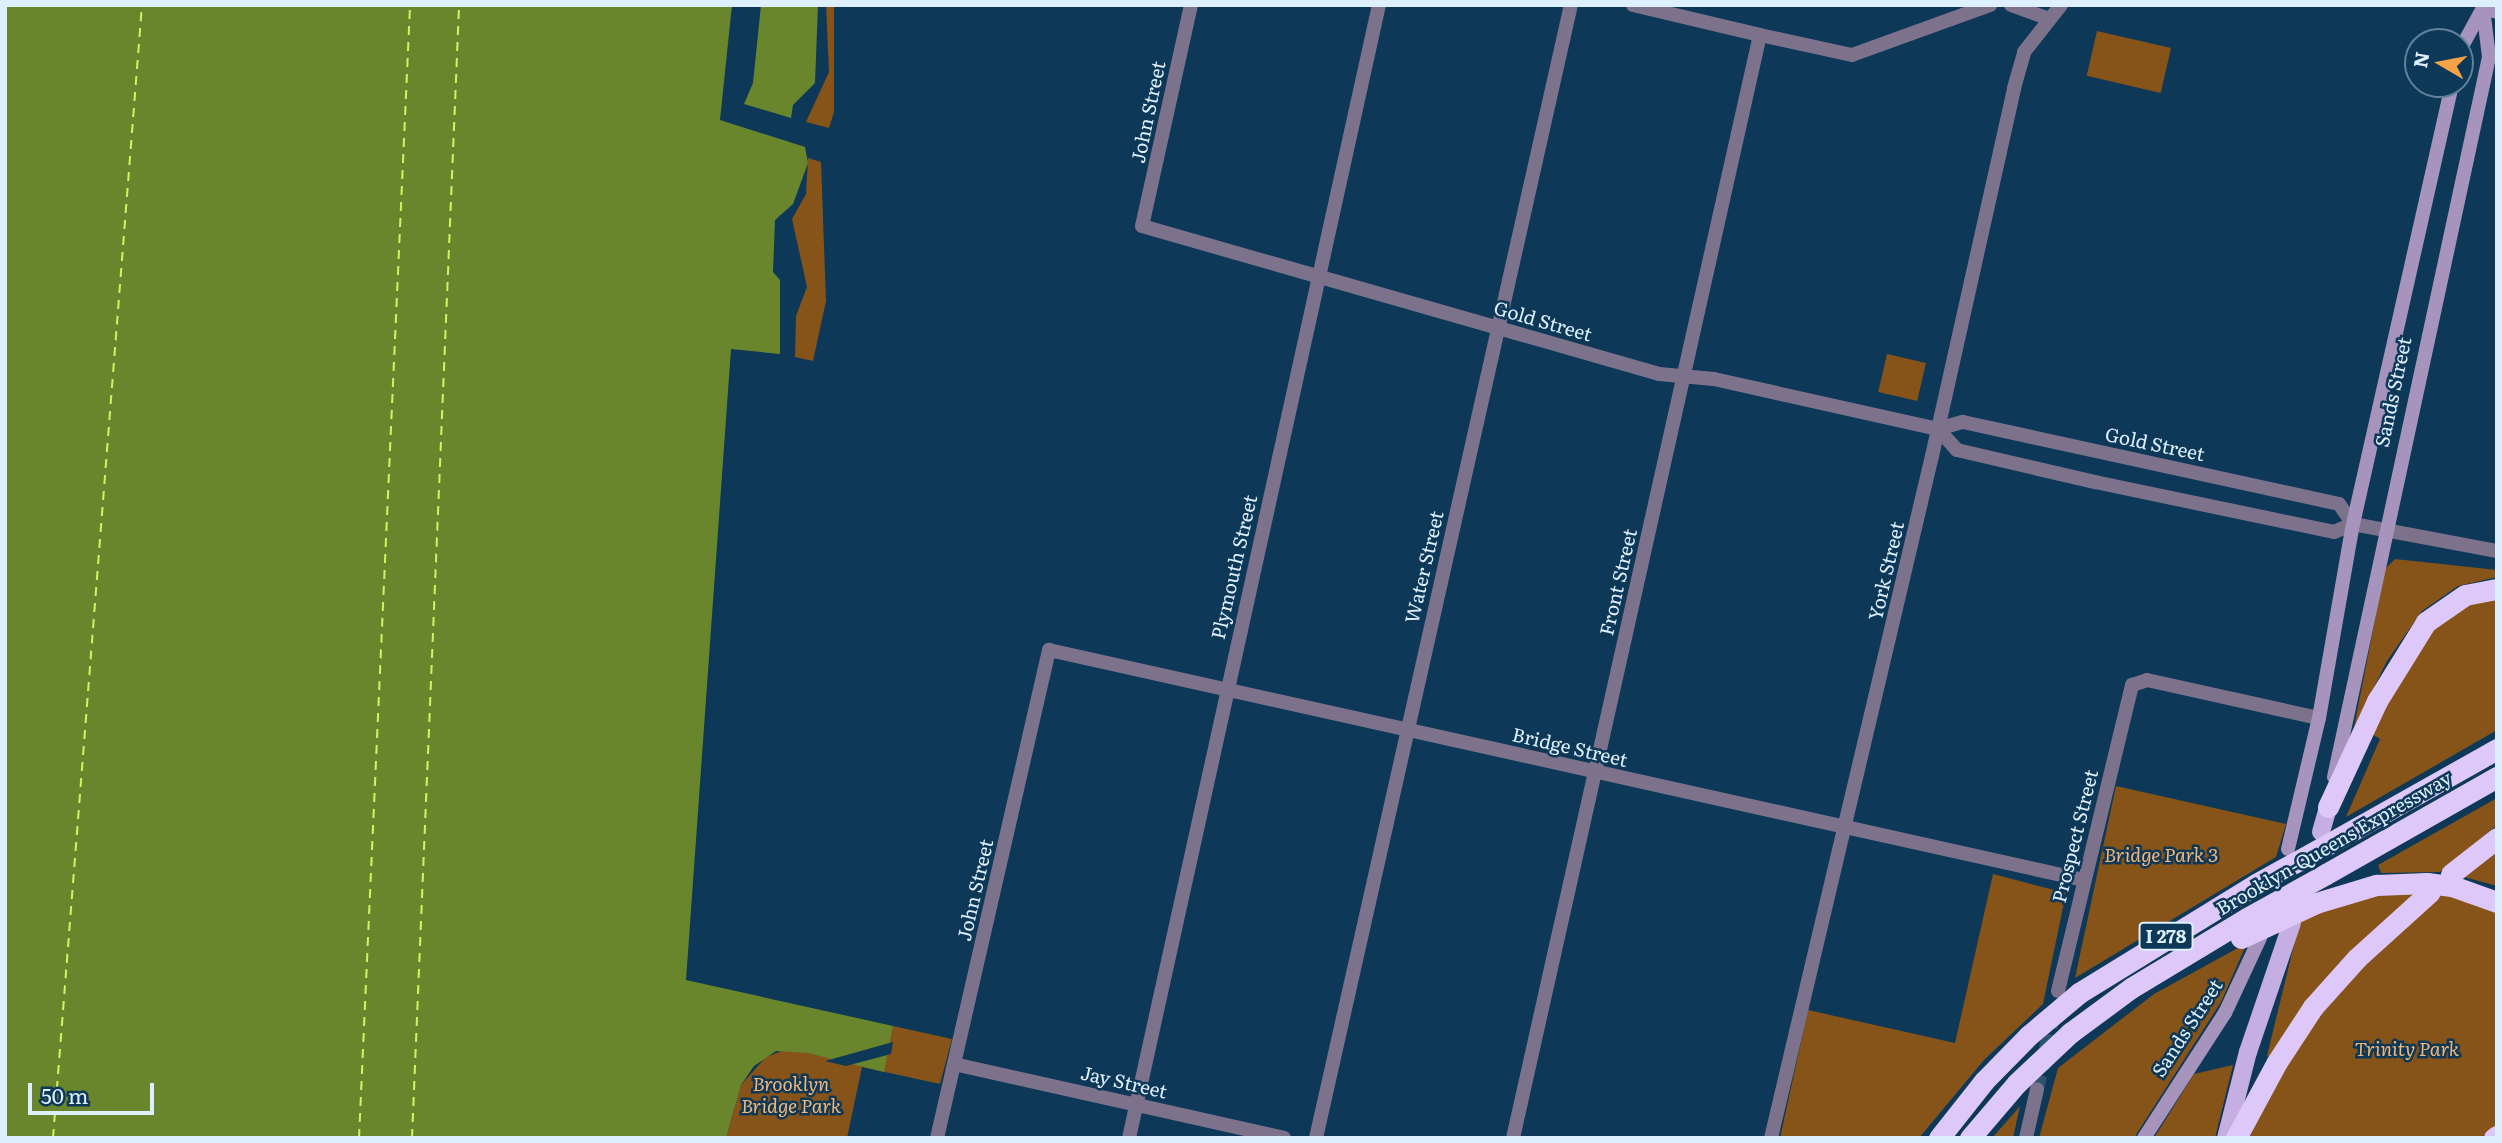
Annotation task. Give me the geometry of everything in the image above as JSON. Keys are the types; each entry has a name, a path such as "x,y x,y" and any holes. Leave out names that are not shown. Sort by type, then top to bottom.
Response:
{"highway":[{"path":"2328,807 2377,701 2426,622 2465,595 2497,589"},
{"path":"2468,764 2497,743"},
{"name":"Brooklyn-Queens Expressway","path":"1939,1138 1984,1081 2069,992 2256,884 2330,835 2497,749"},
{"name":"Brooklyn-Queens Expressway","path":"1970,1138 2027,1086 2070,1033 2150,976 2249,931 2326,874 2497,777"},
{"path":"2249,931 2316,902 2376,885 2429,887 2452,880 2497,838"},
{"path":"2452,880 2497,902"},
{"path":"2236,1138 2313,1007 2357,958 2429,887"}],"main road":[{"name":"Sands Street","path":"2472,28 2483,8"},
{"name":"Sands Street","path":"2330,835 2328,807 2489,57 2483,8"},
{"name":"Sands Street","path":"2288,849 2319,718 2353,524 2449,98"},
{"path":"2226,1138 2248,1052 2292,923"},
{"name":"Sands Street","path":"2144,1138 2225,1013 2249,931"}],"street":[{"name":"John Street","path":"1142,226 1191,5"},
{"name":"Plymouth Street","path":"1129,1138 1379,5"},
{"name":"Water Street","path":"1316,1138 1571,5"},
{"path":"1633,5 1852,55 1990,5"},
{"path":"2011,5 2047,18"},
{"name":"York Street","path":"1771,1138 1938,429 2014,88 2024,52 2047,18 2060,5"},
{"name":"Front Street","path":"1513,1138 1760,35"},
{"name":"Gold Street","path":"1142,226 1659,374 1714,379 1938,429 1963,422 2339,504 2353,524"},
{"name":"Gold Street","path":"1938,429 1957,450 2082,479 2334,531 2353,524 2497,551"},
{"name":"John Street","path":"937,1138 1049,650"},
{"name":"Bridge Street","path":"1049,650 2084,880"},
{"name":"Prospect Street","path":"2069,992 2084,880 2129,691 2136,682 2147,680 2319,718"},
{"name":"Jay Street","path":"954,1064 1284,1138"},
{"path":"2026,1138 2027,1086"}],"green space":[{"path":"826,5 834,5 834,112 829,128 806,122 829,72"},
{"path":"2097,31 2171,48 2161,93 2087,76"},
{"path":"808,158 821,162 826,301 813,361 795,357 796,316 807,287 792,219 806,194"},
{"path":"1887,354 1926,363 1917,401 1878,392"},
{"path":"2395,559 2497,570 2497,577 2458,586 2422,611 2387,661 2354,727 2385,569"},
{"path":"2497,598 2497,730 2346,817 2380,739 2372,734 2390,696 2439,621 2465,604"},
{"name":"Bridge Park 3","path":"2116,786 2286,824 2276,857 2075,978"},
{"path":"2497,798 2497,825 2440,872 2381,873 2378,865"},
{"path":"2497,851 2497,886 2464,877"},
{"path":"1993,874 2066,893 2043,1004 1984,1060 1919,1138 1780,1138 1808,1010 1955,1043"},
{"path":"2418,891 2268,1057 2300,920 2359,897"},
{"name":"Trinity Park","path":"2443,893 2497,912 2497,1128 2480,1138 2249,1138 2272,1089 2315,1021 2345,984"},
{"path":"2247,943 2221,1002 2134,1138 2039,1138 2058,1068 2154,994"},
{"name":"Brooklyn Bridge Park","path":"893,1026 952,1039 940,1084 862,1067 847,1138 726,1138 741,1085 766,1057 787,1049 808,1053 889,1043"},
{"path":"2233,1065 2215,1138 2154,1138 2194,1074"},
{"path":"2020,1106 2013,1138 1992,1138 2015,1112"}],"shaded area":[{"path":"5,5 732,5 720,120 805,147 808,163 793,204 775,220 773,272 780,280 780,354 731,349 686,980 893,1026 884,1072 808,1053 776,1051 754,1066 741,1085 726,1138 5,1138"},
{"path":"761,5 818,5 815,83 793,105 791,118 744,104 753,83"}],"pier":[{"path":"893,1042 891,1054 846,1066 825,1061"}],"ferry route":[{"path":"53,1138 142,5"},
{"path":"359,1138 410,5"},
{"path":"412,1138 459,5"}],"tunnel":[{"path":"2037,1089 2053,1015"}]}
